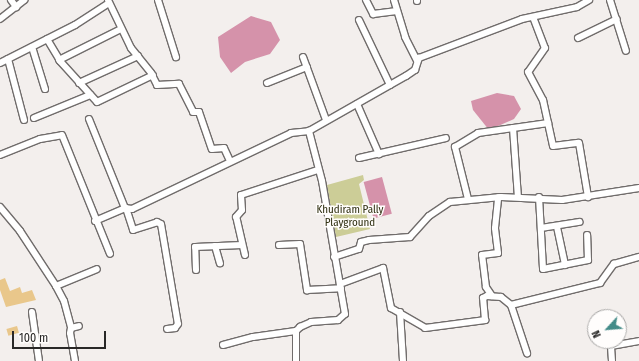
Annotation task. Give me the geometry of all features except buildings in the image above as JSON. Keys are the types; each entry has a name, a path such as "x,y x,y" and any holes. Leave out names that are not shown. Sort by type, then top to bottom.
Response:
{"street":[{"path":"11,0 16,7"},
{"path":"0,20 24,0"},
{"path":"158,0 176,57"},
{"path":"366,0 372,14 397,11"},
{"path":"95,221 125,208 132,209 291,133 309,131 415,70 417,61 405,37 394,0"},
{"path":"417,61 533,17 577,7 589,0"},
{"path":"610,0 626,51"},
{"path":"0,63 47,39 108,2 121,29 138,56 153,75 157,85 179,84 193,112 198,112 212,149 224,148 230,161"},
{"path":"533,17 545,48 528,72 543,100 553,146 579,143 588,196"},
{"path":"578,38 617,19"},
{"path":"359,20 390,85"},
{"path":"59,60 121,29"},
{"path":"47,39 59,60 98,102 153,75"},
{"path":"32,47 45,89"},
{"path":"79,83 138,56"},
{"path":"303,57 326,120"},
{"path":"8,59 24,120"},
{"path":"267,83 307,67"},
{"path":"34,118 90,95"},
{"path":"357,104 379,154"},
{"path":"89,119 133,230 157,222 161,224 178,324 175,328 167,329"},
{"path":"468,199 455,147 478,133 548,123"},
{"path":"513,128 518,197"},
{"path":"223,345 296,331 306,323 343,318 340,286 309,131"},
{"path":"0,155 60,133 95,221 110,254"},
{"path":"360,158 446,138"},
{"path":"245,255 236,217 242,210 241,195 318,170"},
{"path":"334,257 359,249 361,242 410,237 429,216 450,202 498,197 539,197 562,200 639,188"},
{"path":"492,296 486,287 482,255 498,252 495,228 498,197"},
{"path":"539,197 543,269 588,260 587,236"},
{"path":"0,207 20,230 64,301 71,328 75,361"},
{"path":"541,228 580,222"},
{"path":"558,226 565,265"},
{"path":"280,245 300,244 307,290 340,286 383,268 391,308 425,328 485,320 482,298 492,296 501,297 511,305 527,353"},
{"path":"196,270 195,247 242,245"},
{"path":"215,246 220,263"},
{"path":"511,305 600,283 614,264 639,257"},
{"path":"56,286 97,269"},
{"path":"32,312 39,361"},
{"path":"400,312 404,361"},
{"path":"71,328 79,326"},
{"path":"296,331 296,361"},
{"path":"612,361 611,346 639,341"}],"green space":[{"name":"Khudiram Pally Playground","path":"363,175 364,180 359,184 370,229 336,237 327,185"}],"shaded area":[{"path":"251,16 271,22 280,40 270,54 245,62 231,73 220,57 218,37"},
{"path":"497,93 514,96 521,109 514,119 489,130 473,110 471,101"},
{"path":"382,177 392,214 373,219 364,182"}]}
